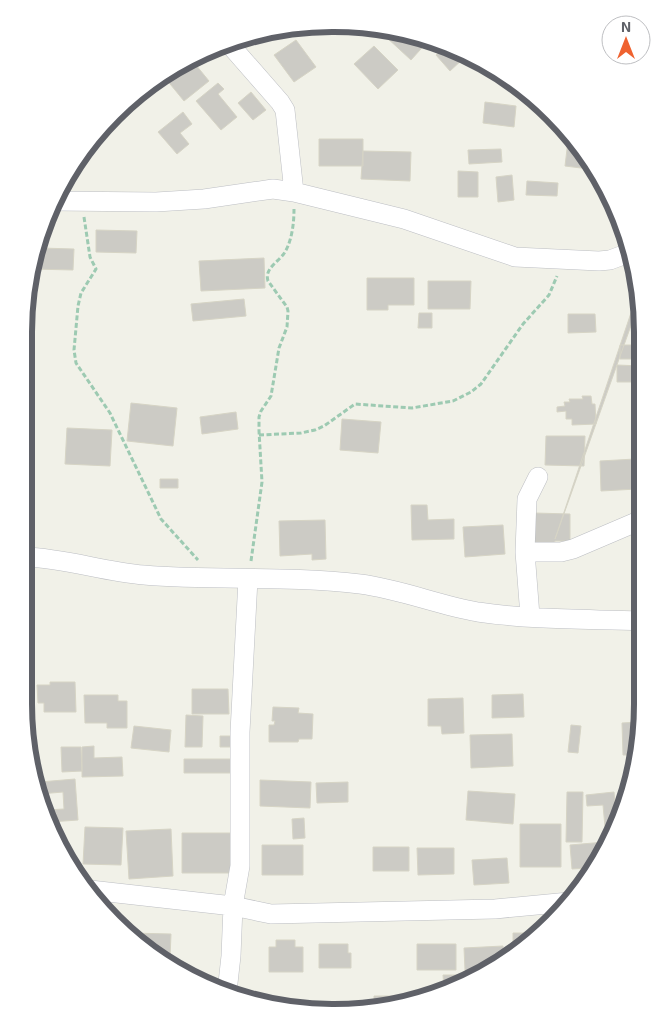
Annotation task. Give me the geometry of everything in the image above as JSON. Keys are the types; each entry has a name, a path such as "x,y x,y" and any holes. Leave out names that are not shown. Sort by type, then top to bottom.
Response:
{"street":[{"path":"234,49 285,110 294,192"},
{"path":"63,201 156,202 204,199 273,189 294,192 404,220 515,257 599,262 623,255"},
{"path":"530,616 525,552 527,499 538,478"},
{"path":"525,552 561,552 573,549 634,523"},
{"path":"32,558 142,575 283,579 360,584 380,587 476,611 530,616 634,620"},
{"path":"228,985 233,906 240,866 240,732 248,579"},
{"path":"99,891 233,906 271,914 495,909 557,903"}],"path":[{"path":"248,579 262,482 259,417 271,396 279,348 287,328 287,307 266,277 285,252 290,238 294,224 294,192"},
{"path":"82,201 90,257 96,268 82,293 78,306 74,350 76,363 110,413 161,519 195,558 203,564"},
{"path":"259,435 301,433 314,430 324,426 355,404 412,408 452,401 471,392 481,384 523,324 549,295 564,260"}],"building":[{"path":"386,37 423,46 411,60"},
{"path":"296,40 316,67 294,82 274,55"},
{"path":"374,46 398,70 378,89 354,64"},
{"path":"440,52 461,61 450,71 436,55"},
{"path":"196,65 209,81 184,101 168,82"},
{"path":"218,83 224,89 218,94 237,117 221,130 196,101"},
{"path":"251,92 266,110 253,120 238,103"},
{"path":"485,102 516,106 514,127 483,123"},
{"path":"183,112 192,124 180,133 189,144 177,154 158,132"},
{"path":"319,139 363,139 363,166 319,166"},
{"path":"567,146 584,168 565,166"},
{"path":"501,149 502,162 469,164 468,150"},
{"path":"363,151 411,152 410,181 361,179"},
{"path":"458,171 478,172 478,197 458,197"},
{"path":"512,175 514,200 498,202 496,177"},
{"path":"527,181 558,183 557,196 526,195"},
{"path":"96,230 137,231 136,253 96,252"},
{"path":"45,248 74,249 73,270 39,269"},
{"path":"264,258 265,288 201,291 199,261"},
{"path":"367,278 414,278 414,305 388,305 388,310 367,310"},
{"path":"428,281 471,281 470,309 428,309"},
{"path":"244,299 246,316 193,321 191,304"},
{"path":"633,308 633,319 555,539"},
{"path":"419,313 432,313 432,328 418,328"},
{"path":"568,314 595,314 596,332 568,333"},
{"path":"620,345 634,345 634,359 620,359"},
{"path":"617,365 634,366 634,382 617,382"},
{"path":"582,396 591,396 592,404 595,404 596,424 572,425 572,419 566,419 566,411 557,412 557,407 565,406 564,402 570,402 569,399 583,399"},
{"path":"131,403 177,408 173,446 127,441"},
{"path":"236,412 238,429 202,434 200,417"},
{"path":"342,419 381,422 378,453 340,450"},
{"path":"67,428 112,430 110,466 65,464"},
{"path":"546,436 585,436 584,466 545,465"},
{"path":"632,449 634,449 634,464 632,464"},
{"path":"634,459 634,489 601,491 600,461"},
{"path":"160,479 178,479 178,488 160,488"},
{"path":"411,505 427,505 428,520 454,519 454,539 412,540"},
{"path":"534,513 570,514 570,541 555,541 553,546 534,547"},
{"path":"325,520 326,559 312,560 312,554 280,556 279,521"},
{"path":"503,525 505,554 465,557 463,527"},
{"path":"50,682 75,682 76,712 44,712 44,703 38,703 37,685 50,685"},
{"path":"192,689 228,689 229,714 192,714"},
{"path":"523,694 524,717 492,718 492,695"},
{"path":"84,695 118,695 118,701 127,701 127,728 107,728 107,723 85,723"},
{"path":"463,698 464,733 442,734 441,726 428,726 428,699"},
{"path":"273,707 299,708 298,713 313,714 312,739 299,739 298,742 269,742 269,725 274,725 275,721 272,721"},
{"path":"186,715 203,716 202,747 185,747"},
{"path":"633,722 629,755 623,755 622,723"},
{"path":"571,725 581,726 578,753 568,752"},
{"path":"134,726 171,730 169,752 131,748"},
{"path":"512,734 513,766 471,768 470,735"},
{"path":"220,736 231,736 231,747 220,747"},
{"path":"94,746 94,758 122,757 123,776 82,777 82,747"},
{"path":"61,747 81,747 82,771 62,772"},
{"path":"184,759 233,759 233,773 184,773"},
{"path":"75,779 78,820 57,822 52,810 64,809 63,792 46,793 43,782"},
{"path":"260,780 311,782 310,808 260,806"},
{"path":"348,782 348,802 317,803 316,783"},
{"path":"468,791 515,794 513,824 466,820"},
{"path":"567,792 583,792 582,842 566,842"},
{"path":"614,792 615,807 607,827 605,827 603,805 587,806 586,795"},
{"path":"304,818 305,838 293,839 292,819"},
{"path":"520,824 561,824 561,867 520,867"},
{"path":"85,827 123,828 121,865 83,864"},
{"path":"171,829 173,876 129,879 126,831"},
{"path":"182,833 234,833 234,873 182,873"},
{"path":"599,842 584,868 572,869 570,845"},
{"path":"262,845 303,845 303,875 262,875"},
{"path":"373,847 409,847 409,871 373,871"},
{"path":"417,848 454,848 454,874 418,875"},
{"path":"507,858 509,883 474,885 472,860"},
{"path":"140,933 171,934 170,955"},
{"path":"513,933 526,933 516,941 513,943"},
{"path":"276,940 295,940 295,947 303,947 303,972 269,972 269,947 276,947"},
{"path":"319,944 348,944 348,953 351,953 351,968 319,968"},
{"path":"417,944 456,944 456,970 417,970"},
{"path":"503,946 503,951 472,970 465,970 464,948"},
{"path":"443,975 457,975 457,977 444,983"},
{"path":"374,996 400,996 392,998 374,1001"}]}
